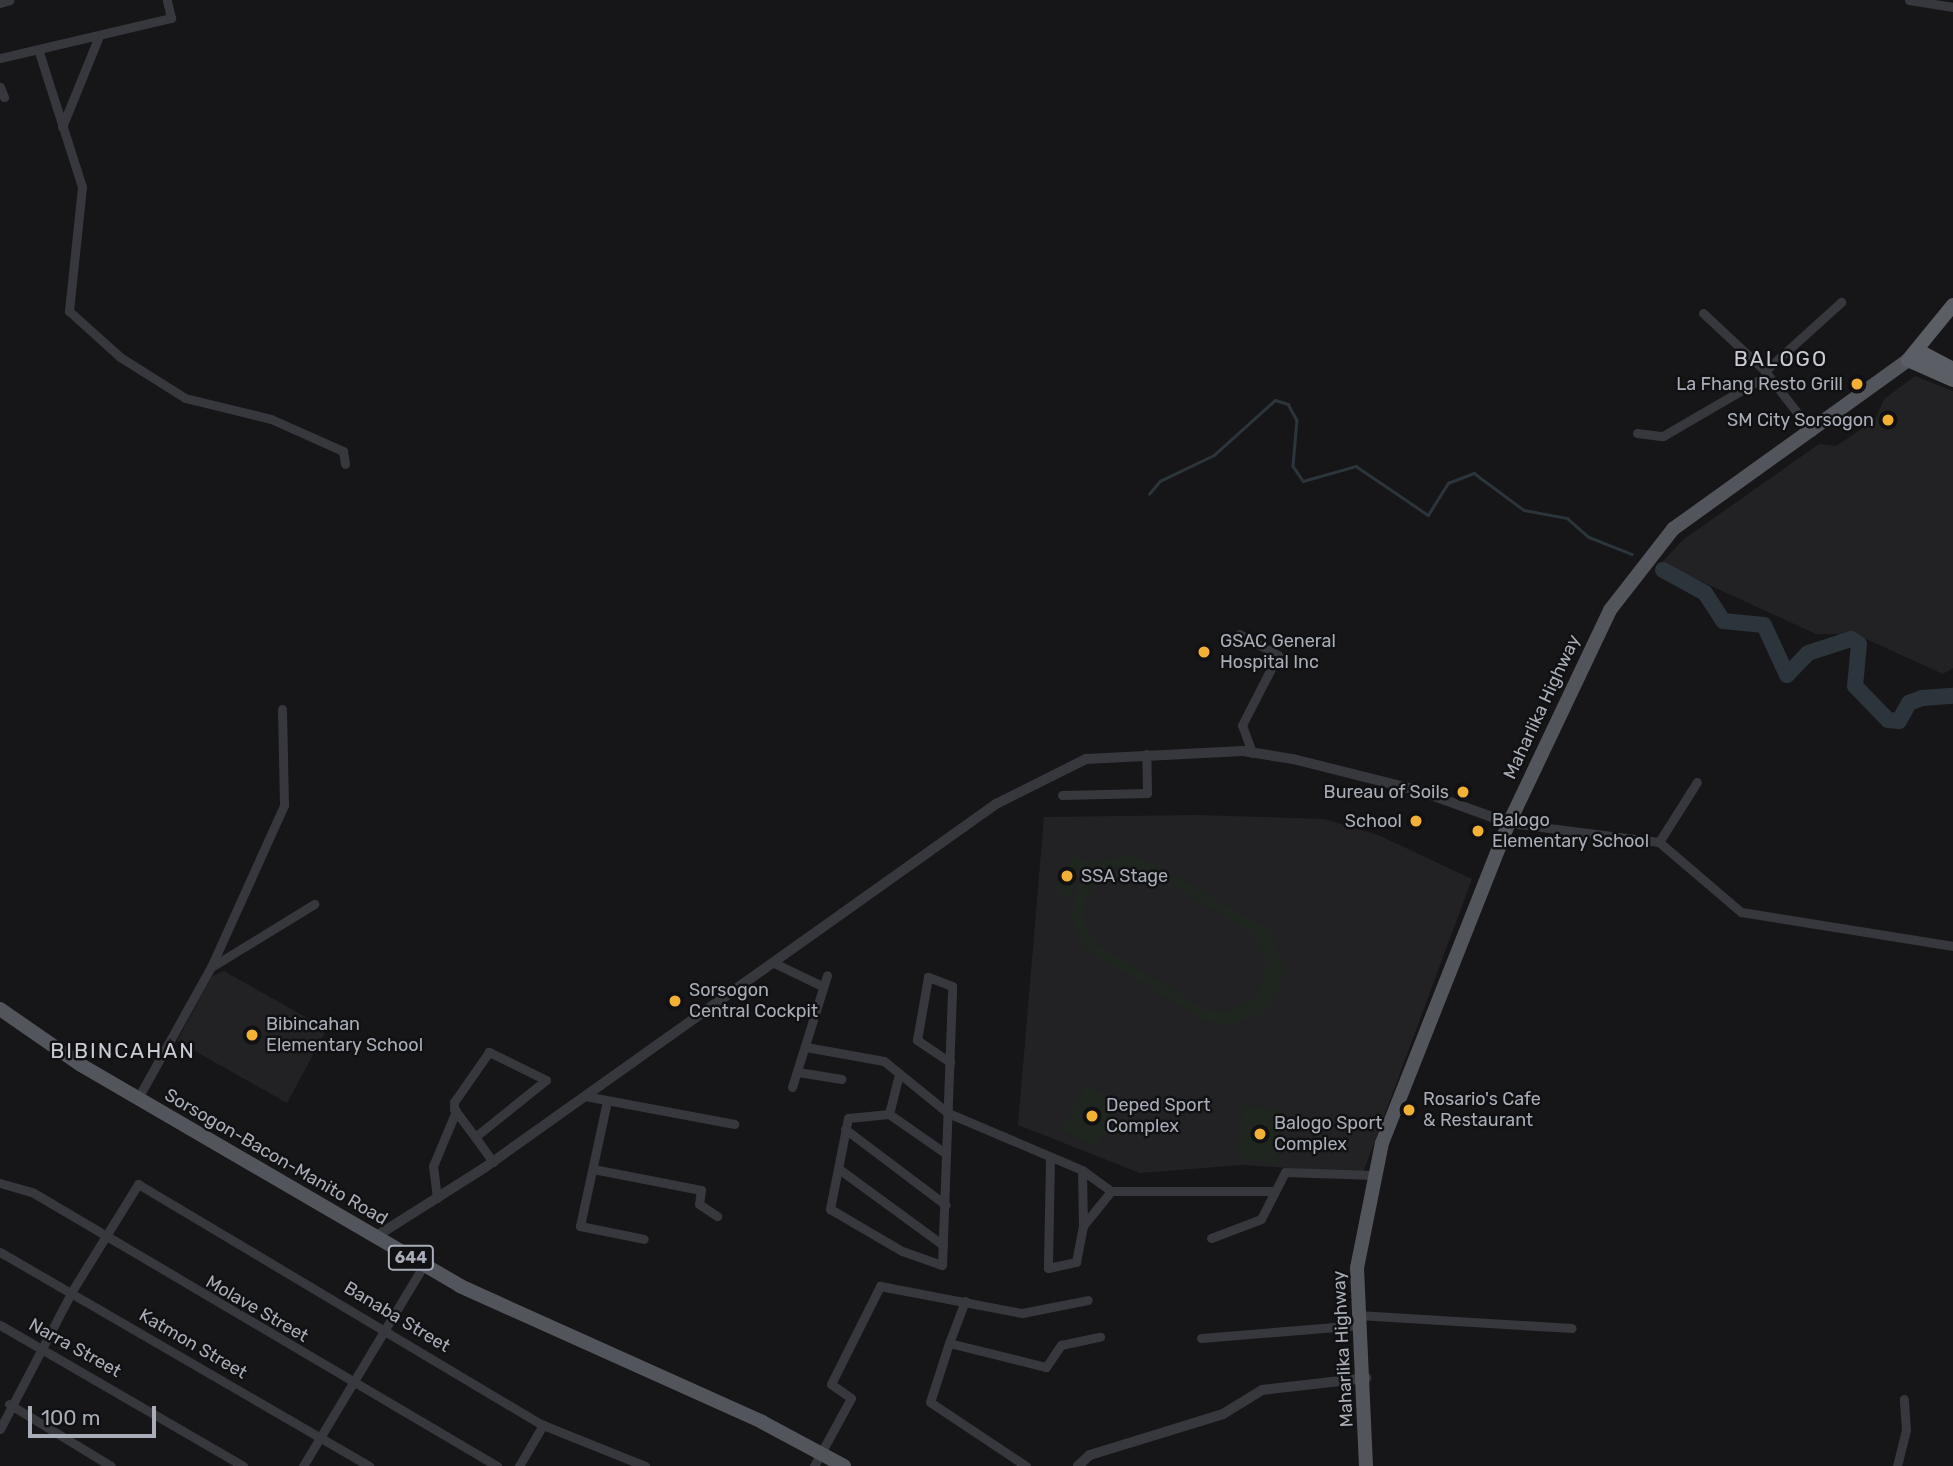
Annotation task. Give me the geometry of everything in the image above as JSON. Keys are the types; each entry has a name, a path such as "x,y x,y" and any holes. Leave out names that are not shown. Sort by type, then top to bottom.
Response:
{"highway":[{"name":"Maharlika Highway","path":"1912,355 1953,305"},
{"path":"1912,355 1953,369"},
{"path":"1912,355 1953,380"}],"main road":[{"name":"Maharlika Highway","path":"1366,1466 1366,1378 1359,1320 1358,1248 1373,1175 1413,1052 1508,823 1631,576 1673,529 1812,432 1912,355"},
{"name":"Sorsogon-Bacon-Manito Road","path":"0,1009 138,1098 423,1266 507,1311 702,1394 819,1460 844,1466"}],"street":[{"path":"0,3 10,0"},
{"path":"0,58 39,52 171,18 167,0"},
{"path":"1910,0 1952,6"},
{"path":"62,127 99,36"},
{"path":"39,52 82,192 66,299 73,316 120,357 192,401 271,419 343,451 345,464"},
{"path":"1637,432 1663,436 1766,373 1840,302"},
{"path":"1703,313 1766,373 1812,432"},
{"path":"1239,634 1278,655 1242,725 1252,753"},
{"path":"138,1098 211,967 284,806 282,709"},
{"path":"375,1237 493,1162 996,804 1086,759 1146,754 1252,753 1420,791 1508,823 1659,842 1741,912 1953,946"},
{"path":"1062,795 1147,793 1146,754"},
{"path":"1659,842 1697,782"},
{"path":"211,967 314,904"},
{"path":"774,962 821,986"},
{"path":"792,1087 806,1047 821,986 827,975"},
{"path":"946,1153 889,1114 848,1118 830,1209 902,1251 942,1265 946,1205 946,1153 950,1062 952,986 928,977 917,1040 950,1062"},
{"path":"806,1047 884,1061 898,1078 948,1113 1082,1170 1111,1191 1274,1191"},
{"path":"475,1138 546,1080 489,1052 454,1102 456,1111 475,1138 493,1162"},
{"path":"798,1072 841,1079"},
{"path":"889,1114 898,1078"},
{"path":"585,1096 734,1124"},
{"path":"607,1101 581,1228 644,1239"},
{"path":"437,1198 433,1166 456,1111"},
{"path":"845,1129 946,1205"},
{"path":"1051,1159 1048,1268 1076,1262 1083,1226 1082,1170"},
{"path":"593,1169 701,1190 699,1204 717,1216"},
{"path":"839,1169 943,1245"},
{"path":"1211,1238 1261,1219 1285,1172 1373,1175"},
{"name":"Molave Street","path":"0,1183 32,1192 103,1238 497,1466"},
{"name":"Banaba Street","path":"103,1238 138,1184 385,1328 542,1425 645,1466"},
{"path":"1083,1226 1111,1191"},
{"path":"0,1429 9,1404 103,1238"},
{"name":"Katmon Street","path":"0,1252 369,1466"},
{"path":"303,1466 423,1266"},
{"path":"819,1460 851,1398 831,1384 880,1286 1022,1313 1088,1300"},
{"path":"965,1301 930,1402 1026,1466"},
{"path":"1201,1338 1359,1320 1573,1328"},
{"name":"Narra Street","path":"0,1325 243,1466"},
{"path":"949,1343 1046,1367 1061,1345 1100,1337"},
{"path":"1078,1466 1090,1455 1223,1414 1262,1390 1366,1378"},
{"path":"1896,1466 1906,1430 1904,1399"},
{"path":"9,1404 111,1466"},
{"path":"519,1466 542,1425"}],"shaded area":[{"name":"SM City Sorsogon","path":"1915,376 1953,391 1953,668 1943,674 1855,634 1816,634 1661,563 1684,539 1819,444 1836,446 1875,420 1884,399"},
{"path":"1197,815 1324,819 1378,835 1472,879 1363,1173 1242,1165 1140,1173 1018,1125 1044,817"},
{"path":"1133,854 1270,930 1284,969 1278,993 1262,1013 1231,1025 1206,1021 1085,949 1071,918 1077,885 1100,861","holes":["1121,867 1150,872 1252,933 1267,960 1257,997 1230,1012 1207,1010 1098,945 1085,926 1084,902 1100,876"]},
{"name":"SSA Stage","path":"1072,856 1092,863 1076,879 1069,901 1054,889"},
{"name":"Bibincahan Elementary School","path":"224,971 327,1029 287,1103 177,1041 212,976"},
{"name":"Deped Sport Complex","path":"1087,1084 1121,1103 1096,1148 1062,1129"},
{"name":"Balogo Sport Complex","path":"1243,1106 1283,1111 1276,1162 1237,1158"}],"waterway":[{"path":"1149,494 1160,481 1214,455 1275,400 1288,404 1297,420 1293,466 1303,481 1356,466 1428,515 1448,483 1474,473 1524,510 1567,518 1589,537 1632,554"},
{"path":"1663,570 1705,593 1723,621 1764,625 1787,675 1808,653 1851,639 1859,644 1855,686 1888,720 1899,721 1909,703 1922,698 1953,696"}],"place":[{"name":"La Fhang Resto Grill","path":"1857,384"},
{"name":"SM City Sorsogon","path":"1888,420"},
{"name":"GSAC General Hospital Inc","path":"1204,652"},
{"name":"Bureau of Soils","path":"1463,792"},
{"name":"School","path":"1416,821"},
{"name":"Balogo Elementary School","path":"1478,831"},
{"name":"SSA Stage","path":"1067,876"},
{"name":"Sorsogon Central Cockpit","path":"675,1001"},
{"name":"Bibincahan Elementary School","path":"252,1035"},
{"name":"Rosario's Cafe & Restaurant","path":"1409,1110"},
{"name":"Deped Sport Complex","path":"1092,1116"},
{"name":"Balogo Sport Complex","path":"1260,1134"}],"district":[{"name":"BALOGO","path":"1781,359"},
{"name":"BIBINCAHAN","path":"123,1051"}]}
